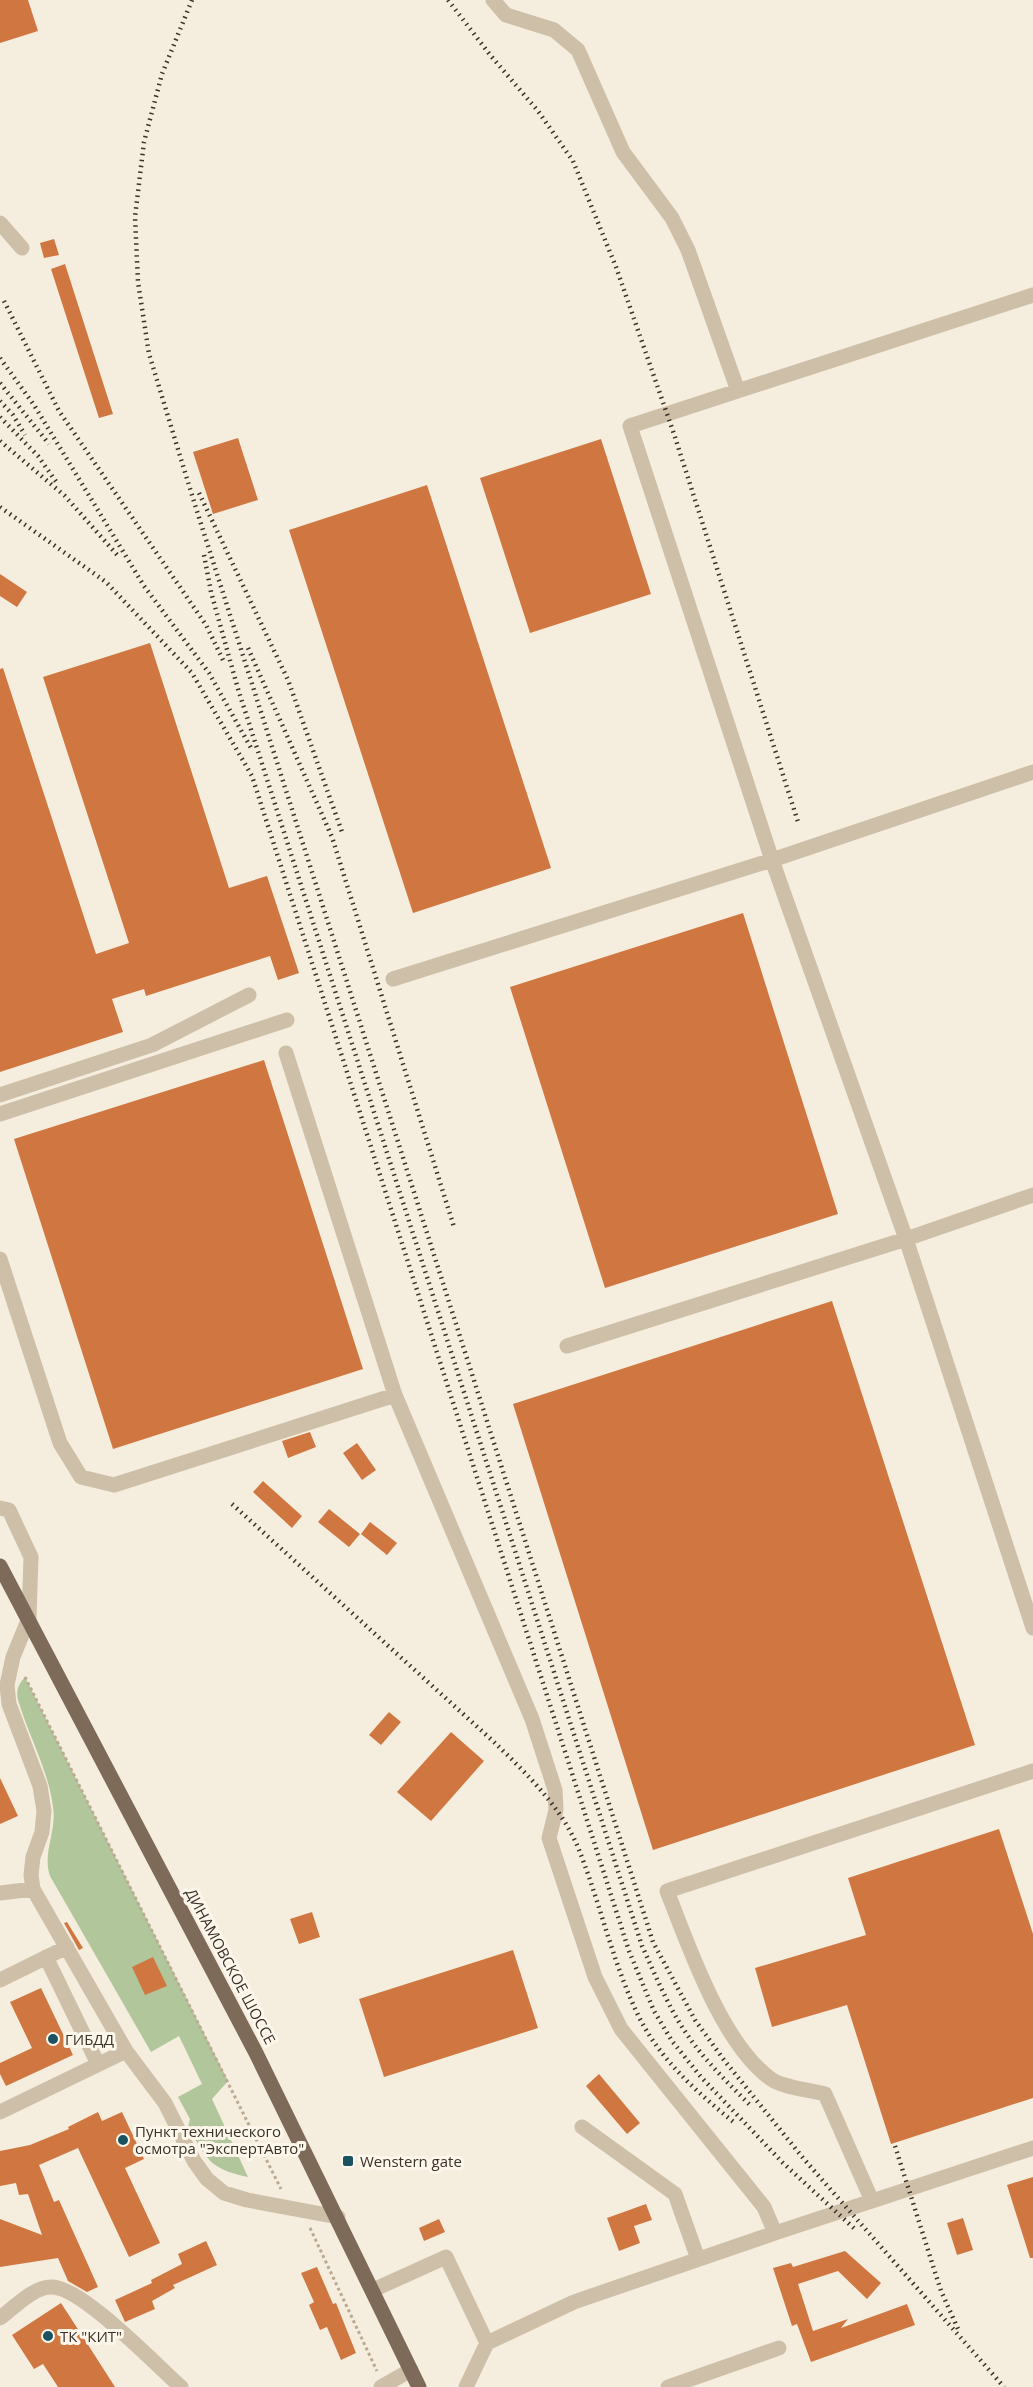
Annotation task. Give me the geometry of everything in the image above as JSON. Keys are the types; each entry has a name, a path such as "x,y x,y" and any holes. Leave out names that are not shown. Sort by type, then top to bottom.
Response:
{"main road":[{"name":"ДИНАМОВСКОЕ ШОССЕ","path":"0,1566 256,2053 419,2387"}],"lane":[{"path":"493,0 506,15 554,30 578,50 623,152 672,218 688,250 738,391"},
{"path":"0,223 22,248"},
{"path":"1033,295 630,426 772,860 906,1239 1033,1628"},
{"path":"393,979 772,860 1033,772"},
{"path":"0,1095 152,1045 249,995"},
{"path":"0,1114 287,1020"},
{"path":"286,1053 395,1395 532,1719 555,1790 556,1810 549,1838 595,1977 621,2029 764,2207 775,2233"},
{"path":"567,1346 906,1239 1033,1195"},
{"path":"0,1259 60,1443 81,1477 114,1485 395,1395"},
{"path":"0,1508 9,1510 31,1557 29,1618 13,1657 7,1685 9,1704 40,1786 44,1811 42,1832 33,1857 31,1875 33,1889 126,2051 165,2103 194,2161 207,2179 225,2193 247,2200 338,2217"},
{"path":"872,2201 825,2094 772,2080 736,2044 693,1958 667,1891 1033,1771"},
{"path":"0,1893 33,1889"},
{"path":"0,1980 67,1947"},
{"path":"46,1957 98,2064"},
{"path":"0,2112 126,2051"},
{"path":"582,2127 675,2194 698,2259"},
{"path":"466,2387 487,2343 574,2302 1033,2148"},
{"path":"373,2290 446,2257 487,2343"},
{"path":"0,2318 37,2292 51,2286 69,2292 91,2305 181,2387"},
{"path":"668,2387 779,2348"},
{"path":"382,2386 411,2370"}],"path":[{"path":"13,1657 228,2080 278,2185 298,2209 313,2233 382,2386"}],"green space":[{"path":"25,1677 228,2081 212,2099 248,2177 217,2166 205,2155 188,2127 190,2119 178,2097 202,2084 179,2036 151,2052 50,1876 48,1850 53,1825 53,1807 43,1766 18,1700 18,1688"}],"building":[{"path":"0,0 28,0 38,31 0,43"},
{"path":"54,239 59,255 44,258 40,243"},
{"path":"65,264 113,414 99,418 51,269"},
{"path":"238,438 258,500 213,514 193,452"},
{"path":"601,439 651,594 530,633 480,478"},
{"path":"427,485 551,868 413,913 289,530"},
{"path":"0,574 27,592 17,607 0,596"},
{"path":"150,643 229,888 267,876 299,973 278,980 270,956 146,996 144,989 112,999 123,1032 0,1072 0,669 3,668 96,954 129,943 43,677"},
{"path":"743,913 838,1214 605,1288 510,987"},
{"path":"264,1060 363,1369 113,1449 14,1139"},
{"path":"832,1301 975,1745 653,1850 513,1404"},
{"path":"310,1432 316,1447 288,1458 282,1441"},
{"path":"357,1443 376,1470 362,1480 343,1453"},
{"path":"263,1481 302,1516 292,1528 253,1492"},
{"path":"329,1509 360,1534 349,1547 318,1522"},
{"path":"370,1522 397,1543 387,1555 361,1534"},
{"path":"389,1712 401,1722 381,1745 369,1735"},
{"path":"451,1732 484,1761 431,1821 397,1792"},
{"path":"0,1778 18,1816 0,1824"},
{"path":"999,1829 1033,1934 1033,2098 891,2144 847,2005 772,2027 755,1968 866,1935 848,1878"},
{"path":"312,1912 320,1937 299,1944 290,1919"},
{"path":"67,1922 83,1948 79,1950 64,1923"},
{"path":"513,1950 538,2028 384,2077 359,1999"},
{"path":"153,1957 167,1986 145,1995 132,1967"},
{"path":"41,1988 73,2055 6,2086 0,2074 0,2063 32,2048 10,2002"},
{"path":"599,2074 640,2123 627,2134 586,2086"},
{"path":"98,2112 102,2121 122,2112 144,2159 125,2168 160,2243 129,2257 78,2148 39,2165 54,2202 59,2200 98,2287 87,2292 68,2281 58,2258 0,2267 0,2219 42,2235 28,2194 19,2195 16,2183 0,2186 0,2151 30,2145 69,2129 68,2127"},
{"path":"1033,2177 1033,2258 1030,2258 1007,2185"},
{"path":"646,2204 652,2220 634,2226 640,2243 619,2251 607,2218"},
{"path":"963,2218 973,2250 957,2255 947,2223"},
{"path":"439,2219 445,2232 424,2241 419,2228"},
{"path":"206,2241 217,2265 173,2285 175,2288 152,2301 155,2309 125,2322 115,2300 152,2283 151,2280 182,2264 178,2254"},
{"path":"845,2251 881,2283 867,2299 838,2271 798,2284 813,2331 848,2319 841,2328 907,2304 915,2325 811,2362 797,2324 792,2326 773,2268 791,2263 793,2267"},
{"path":"317,2267 333,2304 336,2303 356,2353 341,2360 327,2327 320,2330 309,2305 314,2302 301,2273"},
{"path":"61,2303 115,2387 58,2387 43,2364 34,2369 12,2335"}],"railway":[{"path":"192,0 162,74 144,142 135,217 138,282 149,354 195,505 653,1942 695,2020 724,2060 803,2158 1004,2387"},
{"path":"448,0 491,56 538,111 573,161 616,267 674,434 799,825"},
{"path":"4,301 59,411 206,625 224,662"},
{"path":"0,358 34,405 144,586 209,673 251,748"},
{"path":"0,383 49,444"},
{"path":"0,401 13,415 25,435"},
{"path":"0,417 38,456 57,483"},
{"path":"0,441 65,496 119,557"},
{"path":"199,493 288,680 342,832"},
{"path":"0,507 106,582 192,673 252,776 629,1951 654,2011 672,2041 701,2077 783,2163 857,2231"},
{"path":"204,555 211,592 238,689 642,1946 667,1999 691,2041 752,2107"},
{"path":"248,648 332,837 454,1227"},
{"path":"232,1504 494,1742 551,1803 577,1845 621,1975 648,2033 682,2076 736,2124"},
{"path":"895,2146 941,2291 958,2329"}],"place":[{"name":"ГИБДД","path":"53,2039"},
{"name":"Пункт технического осмотра \"ЭкспертАвто\"","path":"123,2140"},
{"name":"Wenstern gate","path":"348,2161"},
{"name":"ТК \"КИТ\"","path":"48,2336"}]}
